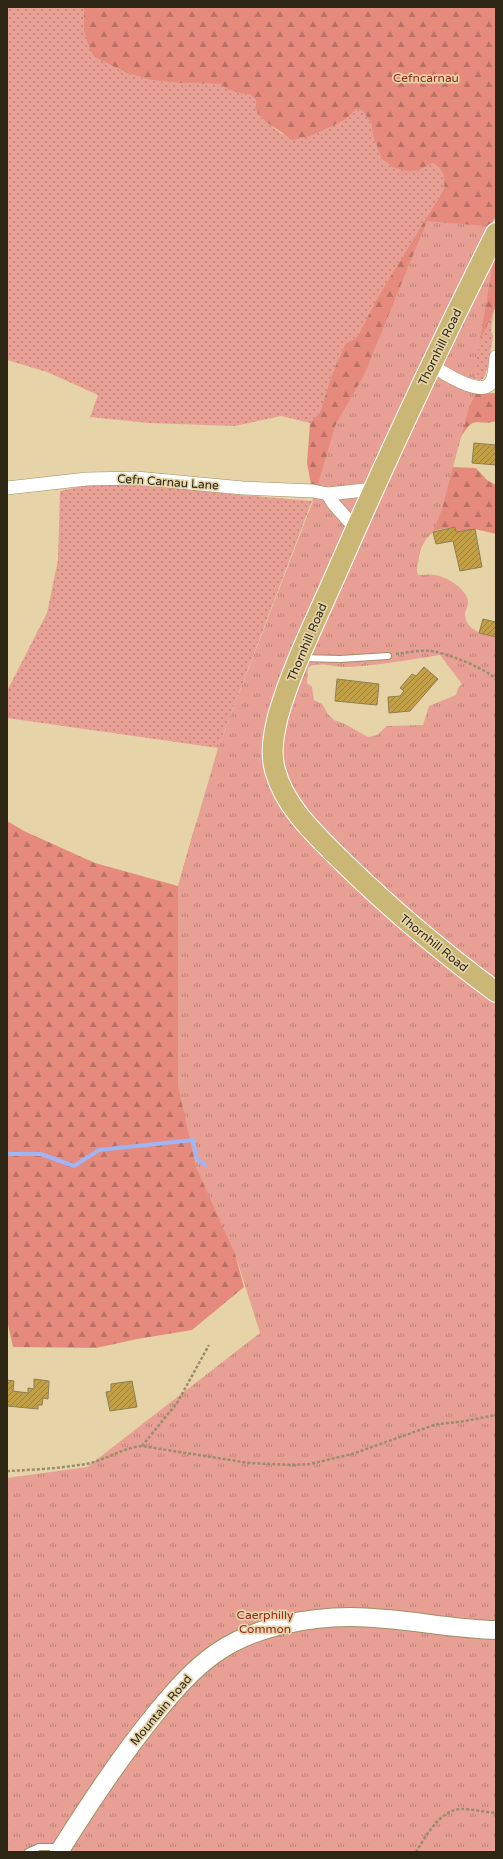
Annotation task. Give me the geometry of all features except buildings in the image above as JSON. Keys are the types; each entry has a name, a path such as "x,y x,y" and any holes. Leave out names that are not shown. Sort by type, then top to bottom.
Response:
{"main road":[{"name":"Thornhill Road","path":"496,233 430,365 300,658 279,716 272,752 275,769 282,788 308,827 391,908 433,944 496,992"},
{"name":"Mountain Road","path":"61,1849 106,1779 174,1692 193,1672 216,1653 241,1640 270,1628 294,1622 327,1618 386,1619 496,1630"}],"street":[{"path":"430,365 472,387 485,387 489,385 493,379 496,357"},
{"name":"Cefn Carnau Lane","path":"7,488 87,479 136,478 328,494 374,489"},
{"path":"328,494 333,503 356,529"}],"lane":[{"path":"300,658 388,656"},
{"path":"28,1852 38,1847 61,1849"}],"path":[{"path":"388,656 410,651 436,652 484,671 496,680"},
{"path":"142,1446 177,1403 208,1344"},
{"path":"7,1471 86,1464 112,1456 130,1447 142,1446 249,1463 291,1465 310,1464 352,1454 437,1424 460,1422 496,1415"},
{"path":"416,1852 439,1821 452,1810 463,1809 496,1813"}],"green space":[{"path":"7,7 84,7 94,57 127,73 150,80 178,83 220,84 229,90 239,93 250,93 256,100 255,110 266,122 282,134 331,126 345,120 357,109 363,111 371,123 373,136 383,160 392,167 419,170 433,163 440,168 444,177 444,189 379,295 357,337 345,344 331,377 320,412 310,423 281,416 235,426 149,423 90,417 98,395 47,372 7,360"},
{"name":"Cefncarnau","path":"84,7 496,7 496,216 451,294 316,488 311,485 307,463 310,423 320,412 331,377 345,344 357,337 379,295 444,189 444,177 442,171 433,163 419,170 407,171 392,167 382,159 373,136 371,123 363,111 357,109 345,120 310,136 293,140 266,122 255,110 256,100 250,94 229,90 220,84 178,83 150,80 127,73 94,57 90,50 84,30"},
{"name":"Caerphilly Common","path":"427,221 496,227 496,245 472,387 475,394 469,407 442,509 433,532 426,539 419,552 417,570 418,575 439,576 449,580 459,587 468,600 465,615 469,625 476,631 496,637 496,1852 7,1852 7,1478 87,1467 260,1333 235,1254 196,1167 178,1086 178,886 218,748 313,501 335,426 364,375","holes":["440,655 462,684 458,688 456,695 429,706 423,725 387,726 377,735 368,737 345,724 334,720 322,704 314,700 312,687 307,683 308,668 315,665 344,667"]},
{"path":"496,252 496,306 469,365 454,352"},
{"path":"494,309 491,331 493,336 488,367 484,378 479,381 457,370 485,327"},
{"path":"496,393 496,421 490,423 477,422 471,424 464,432 444,471 453,467 476,468 487,480 496,485 496,534 475,529 456,532 455,527 434,531 423,542 418,564 418,512 475,394"},
{"path":"92,484 161,486 219,493 312,501 218,748 7,718 7,691 47,613 58,560 60,491"},
{"path":"313,498 320,499 312,501"},
{"path":"7,821 24,831 95,863 178,886 196,823 235,1254 244,1287 192,1330 137,1339 96,1348 13,1347 7,1320"}],"waterway":[{"path":"7,1154 41,1154 74,1166 99,1150 193,1140 197,1159 205,1165"}]}
